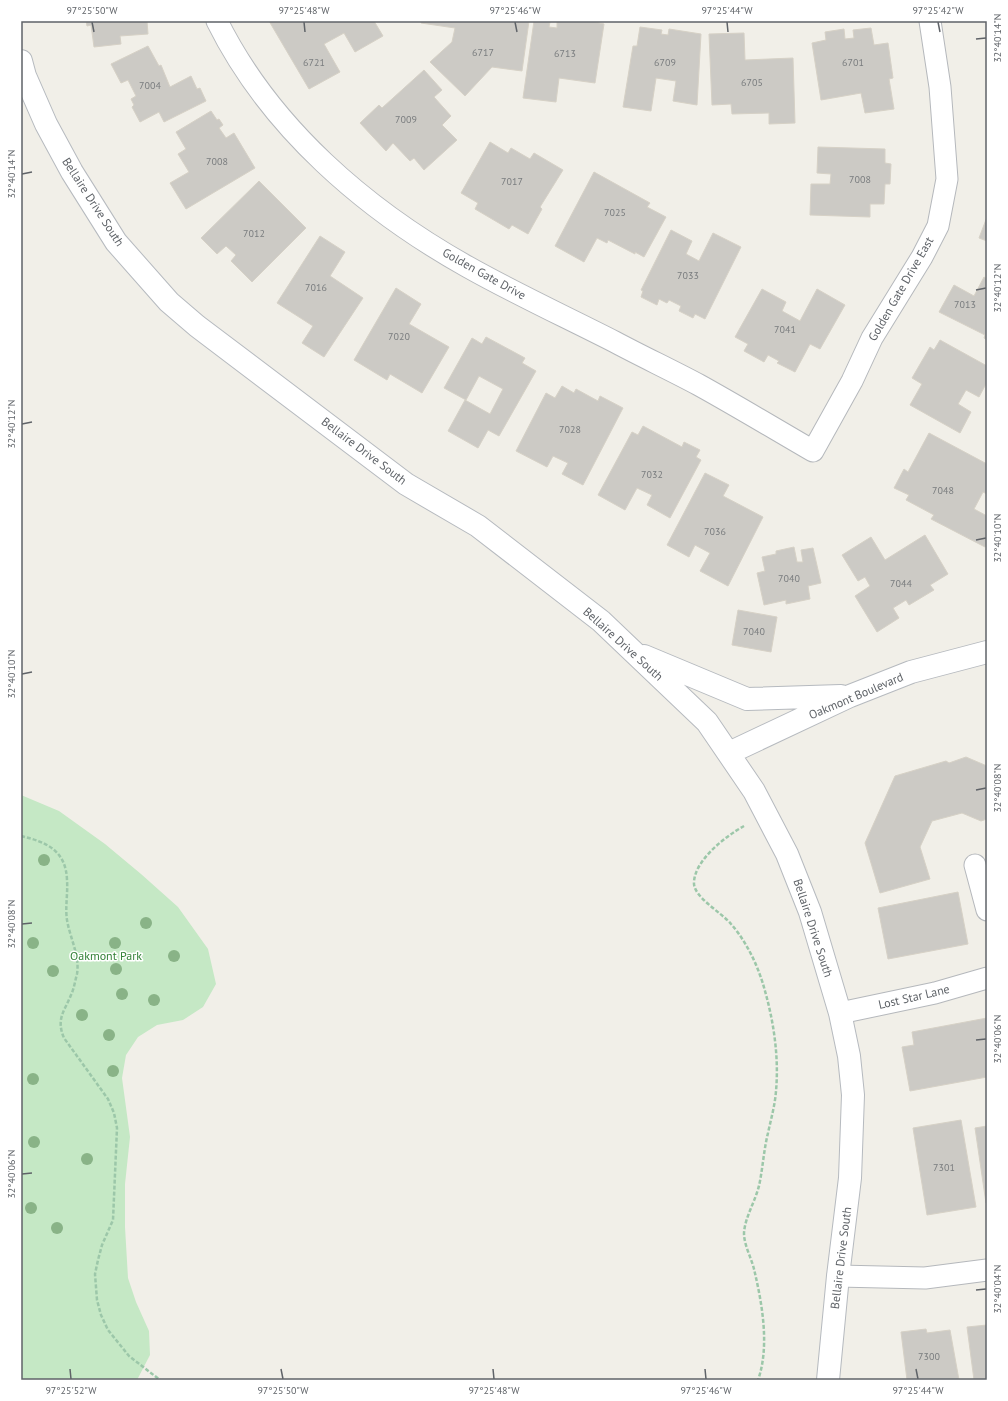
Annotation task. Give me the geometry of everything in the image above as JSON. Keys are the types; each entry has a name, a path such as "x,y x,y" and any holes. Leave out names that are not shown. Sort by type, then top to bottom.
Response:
{"street":[{"name":"Golden Gate Drive","path":"217,21 241,64 262,95 305,144 354,190 407,229 468,267 699,385 813,451"},
{"name":"Golden Gate Drive East","path":"813,451 852,381 872,338 922,257 938,226 947,179 940,87 930,21"},
{"name":"Bellaire Drive South","path":"21,61 25,76 46,124 72,172 116,242 169,302 197,326 406,484 478,526 601,621 707,722 754,791 787,854 810,912 840,1013 849,1056 852,1095 850,1178 838,1276 828,1380"},
{"path":"632,650 747,699 850,696"},
{"name":"Oakmont Boulevard","path":"729,753 850,696 911,672 987,652"},
{"path":"975,865 987,910"},
{"name":"Lost Star Lane","path":"840,1013 935,993 987,978"},
{"path":"838,1276 925,1278 987,1270"}],"path":[{"path":"758,1380 764,1357 764,1332 757,1283 744,1234 760,1182 768,1133 773,1113 777,1068 773,1026 765,991 748,948 732,924 722,913 704,899 697,892 694,886 697,872 703,861 712,850 730,834 766,813"},
{"path":"21,836 48,845 57,852 66,868 68,880 67,920 76,960 77,972 71,995 62,1014 60,1023 61,1031 64,1038 108,1099 114,1113 117,1128 113,1220 98,1260 95,1274 97,1300 101,1315 108,1330 119,1344 139,1365 160,1380"}],"green space":[{"name":"Oakmont Park","path":"21,795 59,811 105,844 178,907 208,949 216,984 203,1007 183,1020 157,1025 138,1037 126,1055 122,1078 130,1137 125,1184 125,1227 128,1278 136,1302 149,1331 150,1355 137,1380 21,1380"}],"building":[{"path":"86,21 147,21 148,34 120,36 121,44 94,47 91,25 87,26"},
{"path":"269,21 374,21 383,36 355,52 344,33 324,44 340,72 309,89"},
{"path":"422,21 529,21 522,71 492,67 465,96 430,62 452,42 455,28 421,23"},
{"path":"534,21 550,22 549,27 557,28 557,21 591,21 604,24 595,83 559,78 556,102 523,98"},
{"path":"640,27 662,30 661,34 668,35 669,29 701,34 697,105 673,101 676,81 656,78 651,111 623,107 633,46 637,46"},
{"path":"871,28 874,45 888,43 893,78 889,79 894,109 865,113 861,93 821,100 812,43 826,40 825,32 844,29 845,39 854,38 853,30"},
{"path":"744,33 745,60 793,58 795,123 769,124 769,113 732,114 731,104 712,105 709,34"},
{"path":"148,46 159,66 161,65 170,87 191,76 197,89 200,88 206,101 164,122 159,112 140,122 132,107 134,105 131,99 136,96 128,80 121,83 111,64"},
{"path":"424,70 442,90 434,97 451,116 442,125 457,140 424,170 414,158 410,161 393,143 386,151 360,123 379,105 382,108"},
{"path":"211,111 217,120 219,119 223,125 219,128 226,138 234,133 255,168 186,209 170,183 189,172 178,154 186,149 176,132"},
{"path":"490,142 508,153 511,148 530,159 534,153 563,170 540,207 542,209 528,234 512,225 509,229 475,209 478,203 461,193"},
{"path":"818,147 885,149 885,163 891,164 890,184 885,184 884,204 870,204 870,217 810,215 811,184 830,184 831,174 817,173"},
{"path":"594,172 650,203 647,207 666,217 644,257 608,240 607,243 597,238 584,262 555,246"},
{"path":"259,181 306,228 252,282 231,261 236,255 226,246 217,254 201,238"},
{"path":"987,217 987,241 979,238"},
{"path":"671,230 692,241 686,254 699,261 713,233 741,247 705,319 695,314 693,318 679,311 681,306 669,300 667,303 659,299 657,305 641,297 643,291 641,290"},
{"path":"320,236 345,252 330,276 363,298 324,357 302,343 313,326 277,303"},
{"path":"984,277 987,279 987,340 984,338 985,335 939,312 954,285 974,296"},
{"path":"396,288 421,304 409,324 449,347 422,393 390,374 387,380 354,360"},
{"path":"762,289 786,302 782,311 800,321 817,289 845,305 820,349 810,344 795,372 777,363 779,361 768,355 764,362 744,351 748,344 735,337"},
{"path":"486,337 525,358 522,363 536,371 499,436 488,430 478,448 448,431 465,400 490,414 503,389 479,376 466,400 444,388 472,338 482,344"},
{"path":"940,340 987,366 987,382 979,397 966,390 958,404 971,412 960,433 910,405 922,384 912,378 930,347 934,350"},
{"path":"562,386 574,393 576,389 598,401 600,396 623,408 583,485 562,474 568,463 553,456 547,467 516,451 546,393 555,398"},
{"path":"643,426 682,447 684,442 700,450 696,457 701,460 670,518 647,505 652,495 637,488 625,510 598,495 632,432 638,435"},
{"path":"929,433 987,464 987,494 983,492 974,509 987,516 987,543 985,547 931,519 934,515 906,500 909,495 894,488 904,469 908,472"},
{"path":"705,473 729,485 723,496 763,517 728,586 700,571 710,553 695,545 689,557 667,545"},
{"path":"925,535 948,574 930,585 934,590 909,605 906,600 893,608 899,618 877,632 855,596 870,586 865,577 858,581 842,555 871,537 885,560"},
{"path":"794,547 797,562 803,562 801,550 813,548 821,583 808,586 810,599 786,604 786,600 764,605 757,573 765,571 762,557 776,554 776,551"},
{"path":"738,610 777,617 771,652 732,645"},
{"path":"966,757 987,766 987,819 981,821 962,813 932,821 920,847 930,879 880,893 865,843 895,776 946,761 949,763"},
{"path":"958,892 968,944 888,959 878,908"},
{"path":"987,1018 987,1077 910,1091 902,1047 914,1045 912,1032"},
{"path":"961,1120 976,1207 927,1215 913,1128"},
{"path":"987,1126 987,1203 986,1203 975,1128"},
{"path":"987,1325 987,1380 974,1380 967,1327"},
{"path":"926,1329 927,1333 950,1330 959,1380 907,1380 901,1332"}]}
